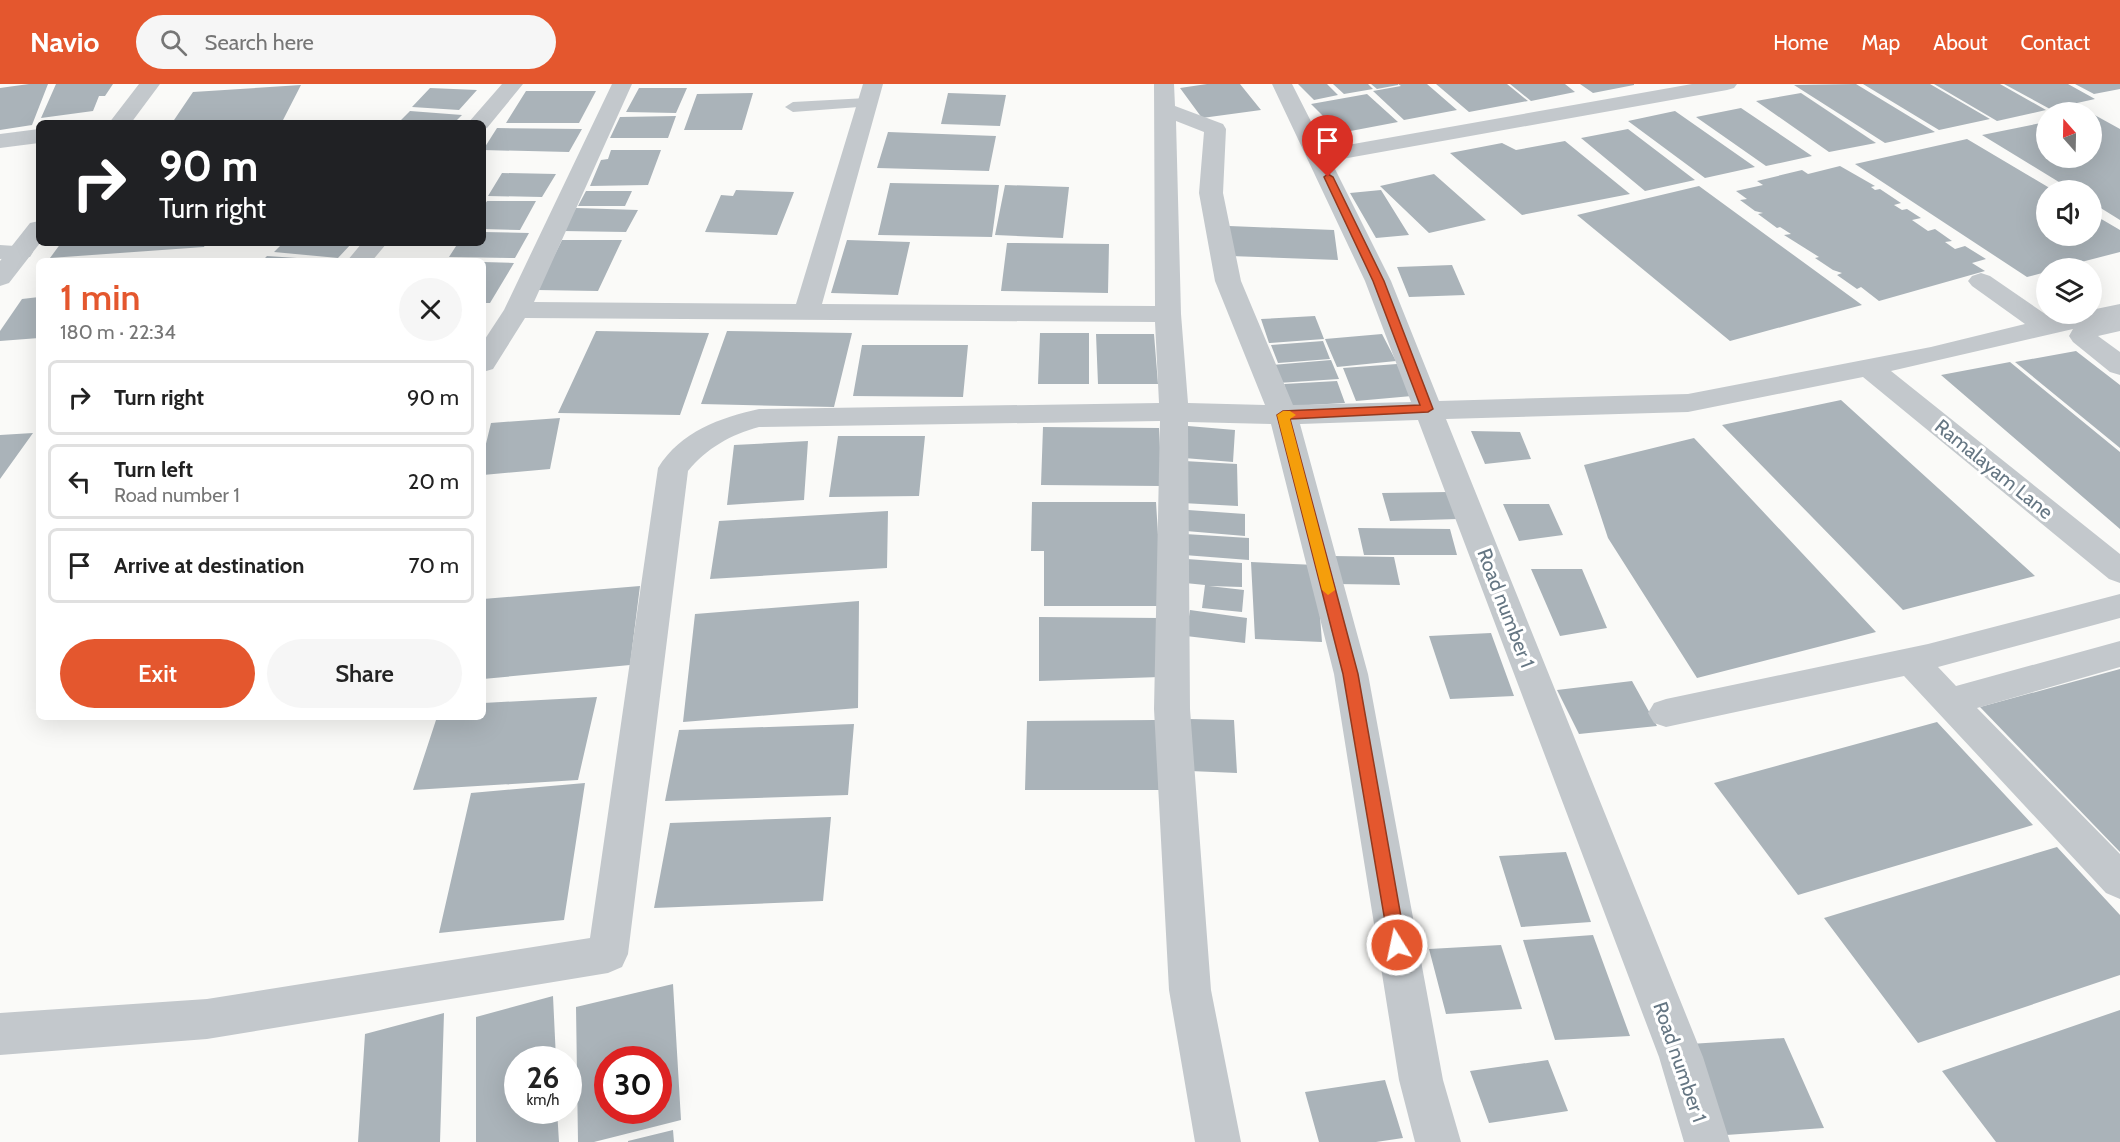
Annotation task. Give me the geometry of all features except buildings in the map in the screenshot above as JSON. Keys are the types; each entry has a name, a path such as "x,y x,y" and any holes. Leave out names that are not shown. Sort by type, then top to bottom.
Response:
{"street":[{"path":"122,120 150,84"},
{"path":"482,120 513,84"},
{"path":"486,358 517,310 622,84"},
{"name":"Road number 1","path":"1282,84 1378,281 1681,1057 1707,1142"},
{"path":"1318,157 1727,84"},
{"path":"807,312 870,94"},
{"path":"1164,96 1168,314 1174,412 1172,709 1190,990 1218,1142"},
{"path":"1164,96 1215,129 1211,193 1228,281 1283,415 1350,674 1421,1080 1438,1142"},
{"path":"0,141 36,136"},
{"path":"0,278 10,252 36,230"},
{"path":"362,258 372,246"},
{"path":"1981,281 2046,327"},
{"path":"517,310 1168,314"},
{"path":"0,1034 207,1019 608,954 673,468 689,449 730,425 759,418 1174,412 1283,415 1688,403 1932,355 2046,327 2120,312"},
{"path":"2120,323 2088,330 2082,336 2120,366"},
{"name":"Ramalayam Lane","path":"1868,367 2120,571"},
{"path":"1666,713 1910,660 2120,606"},
{"path":"1951,701 2120,654"},
{"path":"1910,660 2120,881"}],"lane":[{"path":"793,107 870,94"}],"slow traffic":[{"path":"1290,415 1283,415 1328,590"}],"route":[{"path":"1328,177 1378,281 1428,409 1283,415 1350,674 1397,945"}]}
